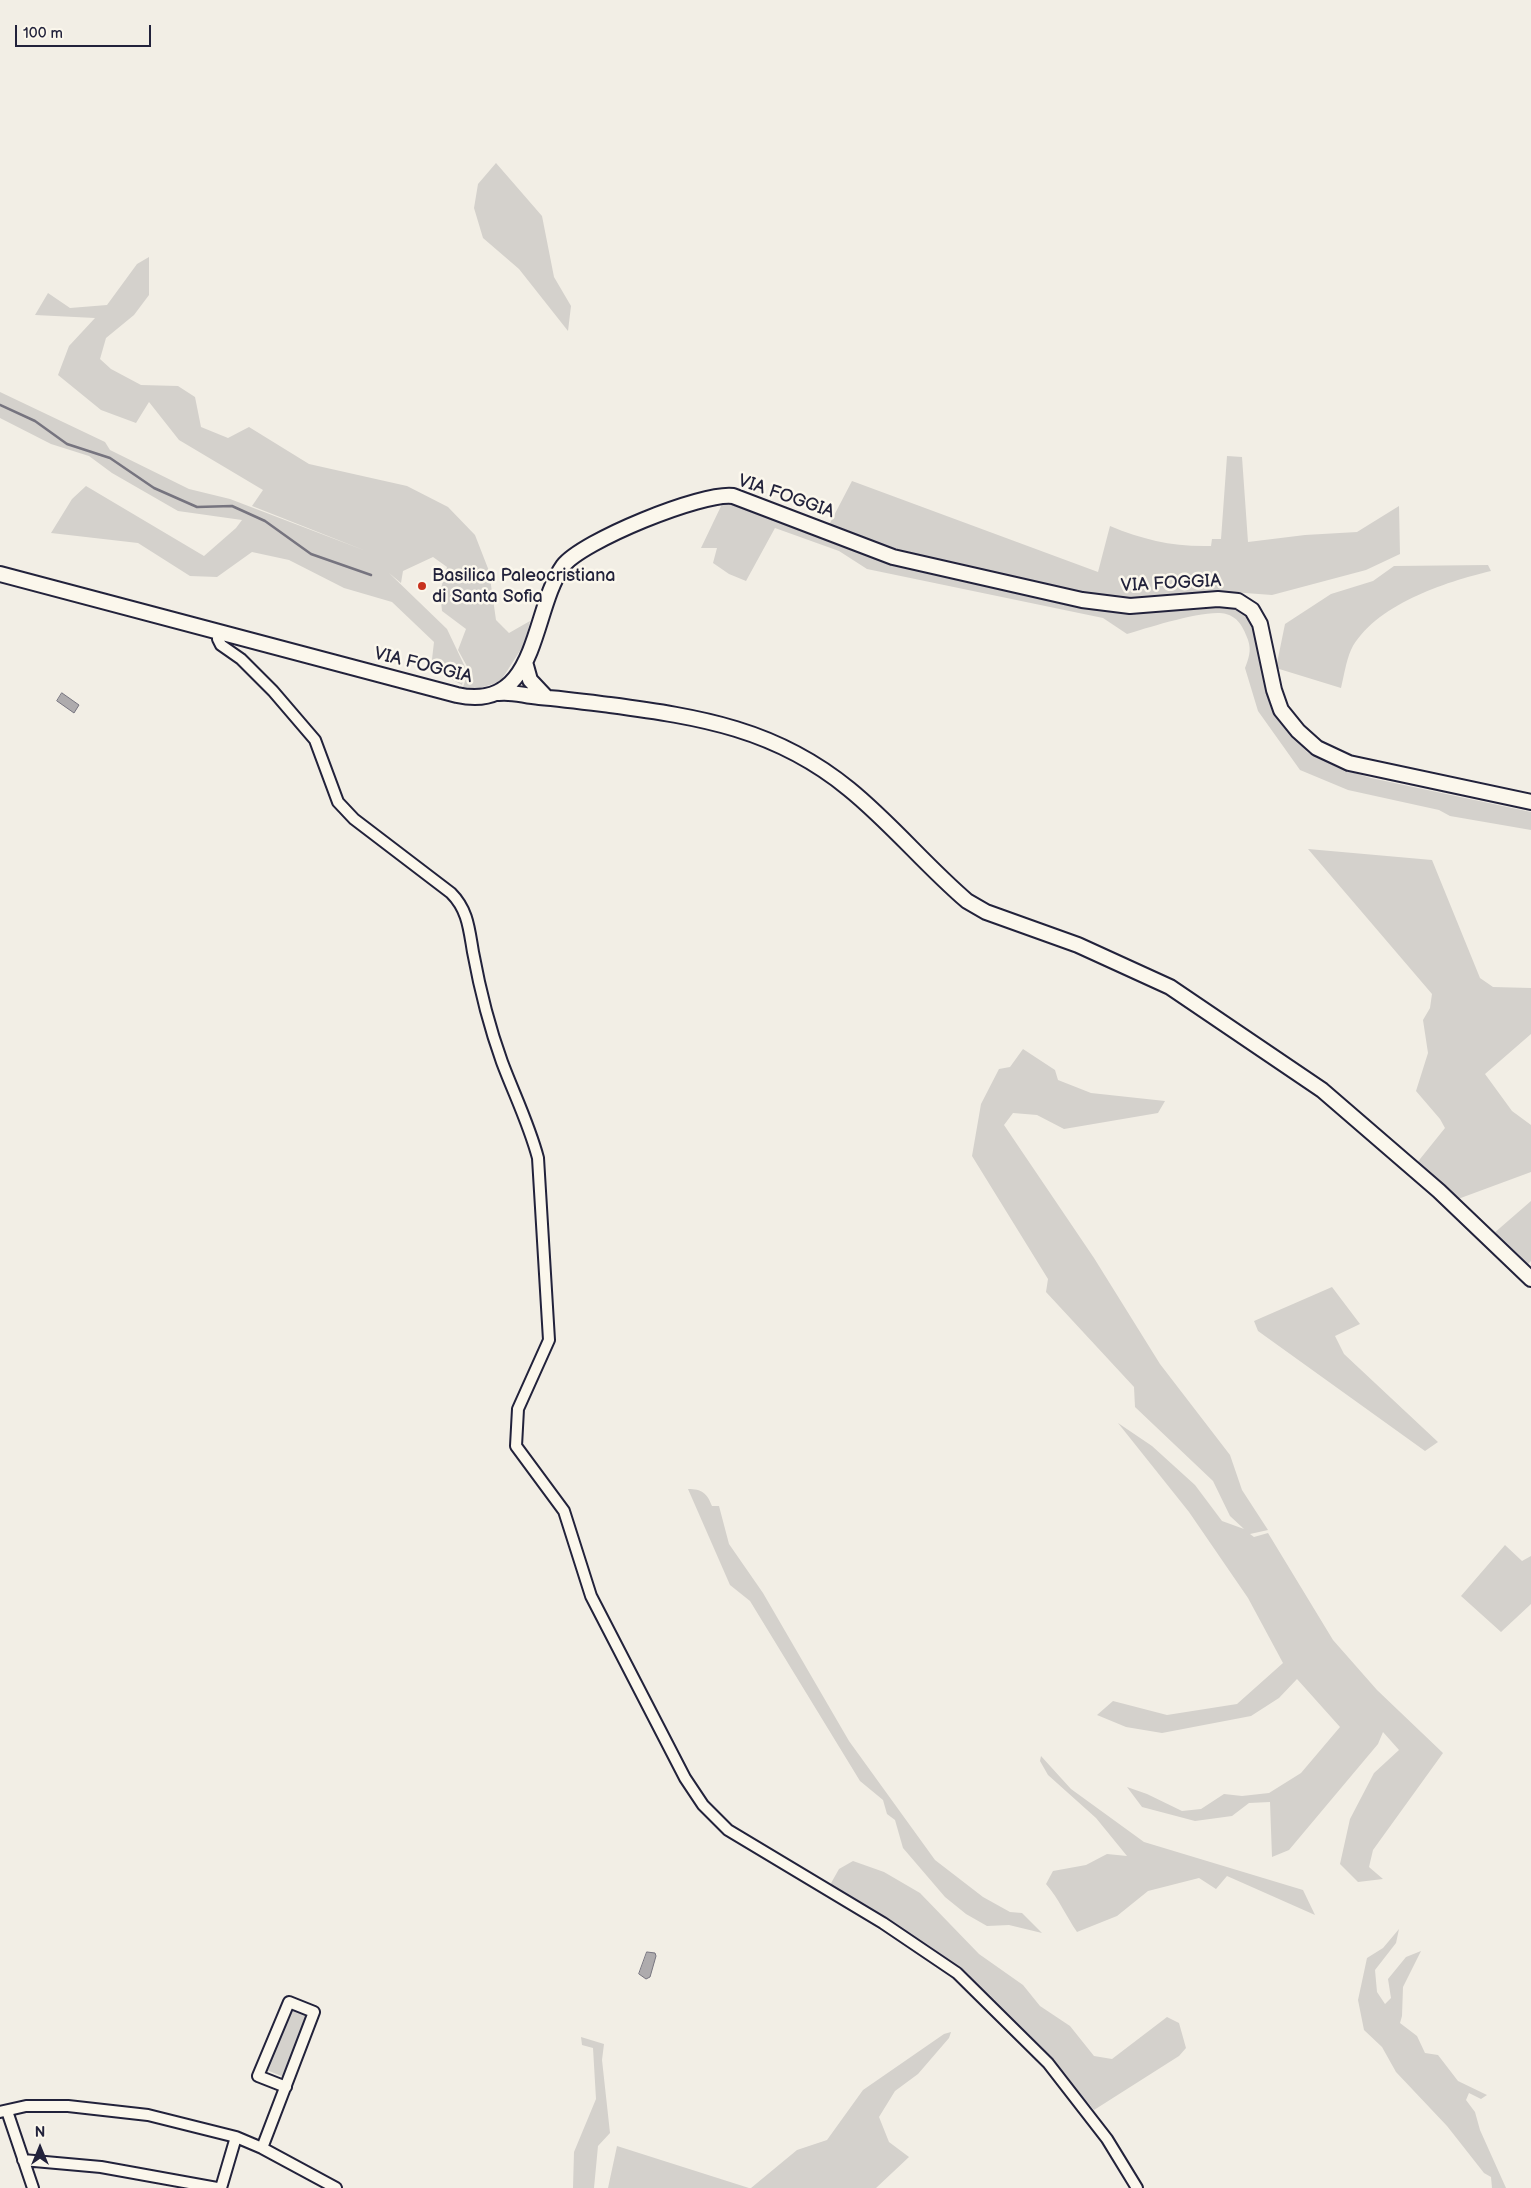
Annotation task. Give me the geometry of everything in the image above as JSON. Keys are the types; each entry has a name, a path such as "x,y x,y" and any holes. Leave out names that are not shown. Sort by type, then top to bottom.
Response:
{"main road":[{"name":"VIA FOGGIA","path":"0,574 465,697 482,698 498,693 516,678 526,662 555,580 573,556 597,541 690,504 715,496 733,496 893,557 1082,600 1130,606 1218,599 1238,601 1252,610 1260,624 1274,690 1281,710 1298,731 1317,748 1349,763 1531,802"},
{"path":"526,662 527,688"},
{"path":"516,678 527,688 546,697 659,712 720,723 753,734 818,765 850,789 967,901 986,912 1078,945 1170,986 1322,1090 1439,1191 1531,1279"},
{"path":"498,693 527,688"}],"street":[{"path":"219,632 221,645 241,659 268,685 315,740 338,802 354,819 451,893 462,904 482,1000 502,1063 531,1132 538,1158 549,1340 518,1410 516,1446 564,1511 591,1596 685,1778 703,1806 728,1830 883,1923 957,1973 1048,2063 1107,2139 1137,2188"},
{"path":"262,2148 286,2087 314,2012 289,2002 258,2076 286,2087"},
{"path":"33,2188 4,2111 26,2106 68,2106 148,2115 236,2136 336,2188"},
{"path":"23,2160 101,2167 219,2188 236,2136"}],"shaded area":[{"path":"496,163 542,216 554,277 571,306 568,331 519,269 483,238 474,208 478,184"},
{"path":"149,257 149,295 134,315 106,338 100,359 111,369 141,385 178,386 195,397 201,427 228,438 249,427 309,464 407,486 448,507 475,535 489,571 496,620 509,633 530,621 525,643 500,682 476,689 463,687 469,670 458,650 466,629 442,611 440,592 447,567 433,557 403,571 401,583 389,573 447,629 466,669 462,685 431,668 434,642 392,602 344,588 289,560 252,552 217,577 190,576 138,543 51,533 72,499 86,486 204,556 236,528 242,520 178,511 112,473 89,456 51,444 0,418 0,392 105,442 110,450 189,489 230,499 366,551 252,506 263,490 179,440 149,402 136,423 101,410 58,375 69,346 95,318 35,315 48,293 70,308 107,305 137,264"},
{"path":"1227,456 1242,457 1248,542 1305,535 1357,532 1399,506 1400,554 1366,570 1272,595 1218,591 1132,598 1074,591 897,552 829,525 852,481 1098,572 1110,526 1147,539 1171,544 1211,546 1212,539 1221,539"},
{"path":"723,502 756,509 899,566 1058,602 1115,612 1222,606 1238,609 1251,620 1273,711 1307,752 1338,768 1371,778 1531,812 1531,830 1450,816 1439,810 1348,790 1300,770 1258,711 1245,668 1250,652 1248,640 1241,625 1230,615 1218,613 1192,616 1127,634 1103,618 867,569 839,551 775,528 746,581 729,574 713,563 717,548 701,548"},
{"path":"1488,565 1491,571 1433,589 1393,608 1376,620 1362,634 1351,650 1341,688 1276,668 1285,624 1331,594 1373,581 1394,566"},
{"path":"62,693 79,705 74,713 57,701"},
{"path":"1308,849 1432,860 1480,978 1493,987 1531,988 1531,1034 1485,1074 1512,1111 1531,1125 1531,1172 1458,1199 1416,1164 1445,1128 1440,1119 1416,1091 1428,1053 1423,1020 1430,1008 1432,994"},
{"path":"1023,1049 1055,1070 1058,1080 1091,1093 1165,1101 1158,1113 1064,1129 1037,1115 1013,1113 1004,1125 1094,1258 1160,1364 1230,1455 1242,1490 1268,1530 1250,1534 1254,1537 1268,1533 1333,1640 1377,1690 1443,1753 1373,1850 1369,1867 1383,1879 1358,1882 1340,1864 1350,1819 1374,1773 1399,1750 1383,1732 1378,1744 1289,1850 1272,1857 1270,1802 1249,1803 1232,1816 1195,1821 1142,1807 1127,1787 1147,1794 1182,1811 1201,1809 1224,1794 1242,1796 1269,1793 1301,1773 1340,1727 1297,1679 1279,1698 1251,1716 1162,1733 1126,1727 1097,1715 1113,1701 1167,1715 1237,1704 1283,1663 1248,1598 1189,1512 1118,1423 1152,1446 1195,1485 1222,1521 1244,1529 1230,1516 1213,1481 1135,1407 1134,1387 1046,1292 1048,1279 972,1156 981,1104 999,1069 1010,1067"},
{"path":"1531,1201 1531,1261 1524,1268 1493,1234"},
{"path":"1332,1287 1360,1324 1335,1336 1344,1354 1438,1442 1425,1451 1258,1331 1254,1321"},
{"path":"688,1489 700,1491 706,1495 712,1506 719,1506 729,1544 763,1593 849,1741 935,1860 983,1897 1010,1912 1022,1913 1042,1933 1009,1925 987,1926 966,1914 945,1897 903,1848 895,1820 887,1814 883,1800 860,1781 750,1601 730,1585"},
{"path":"1505,1545 1522,1561 1531,1556 1531,1604 1501,1632 1461,1596"},
{"path":"1041,1756 1071,1789 1144,1842 1303,1890 1315,1915 1227,1876 1216,1889 1199,1878 1148,1891 1117,1916 1077,1932 1046,1884 1053,1871 1086,1865 1107,1854 1127,1856 1096,1818 1048,1775 1040,1761"},
{"path":"853,1861 884,1872 920,1893 979,1954 1023,1985 1040,2006 1070,2026 1094,2056 1112,2059 1167,2017 1179,2023 1186,2048 1179,2056 1094,2110 1044,2051 935,1950 830,1885 839,1869"},
{"path":"1399,1929 1396,1943 1375,1970 1377,1992 1385,2004 1391,1998 1388,1979 1406,1957 1421,1951 1403,1987 1400,2023 1417,2036 1425,2053 1438,2055 1458,2081 1487,2095 1481,2099 1469,2093 1466,2100 1475,2112 1480,2130 1506,2188 1492,2188 1491,2177 1484,2173 1447,2126 1396,2072 1382,2047 1364,2030 1358,2000 1367,1958 1383,1948"},
{"path":"647,1952 655,1953 656,1956 650,1977 646,1979 639,1974"},
{"path":"291,2005 309,2012 284,2077 264,2069"},
{"path":"951,2032 949,2038 918,2074 895,2091 879,2117 889,2142 909,2157 876,2188 751,2188 797,2150 827,2140 863,2090 944,2034"},
{"path":"581,2037 604,2044 602,2060 610,2133 598,2146 594,2188 573,2188 574,2152 596,2099 593,2048 582,2045"},
{"path":"617,2146 749,2188 608,2188"}],"waterway":[{"path":"0,405 35,421 67,444 110,458 154,488 197,507 232,506 265,521 311,554 371,575"}],"place":[{"name":"Basilica Paleocristiana di Santa Sofia","path":"422,586"}]}
